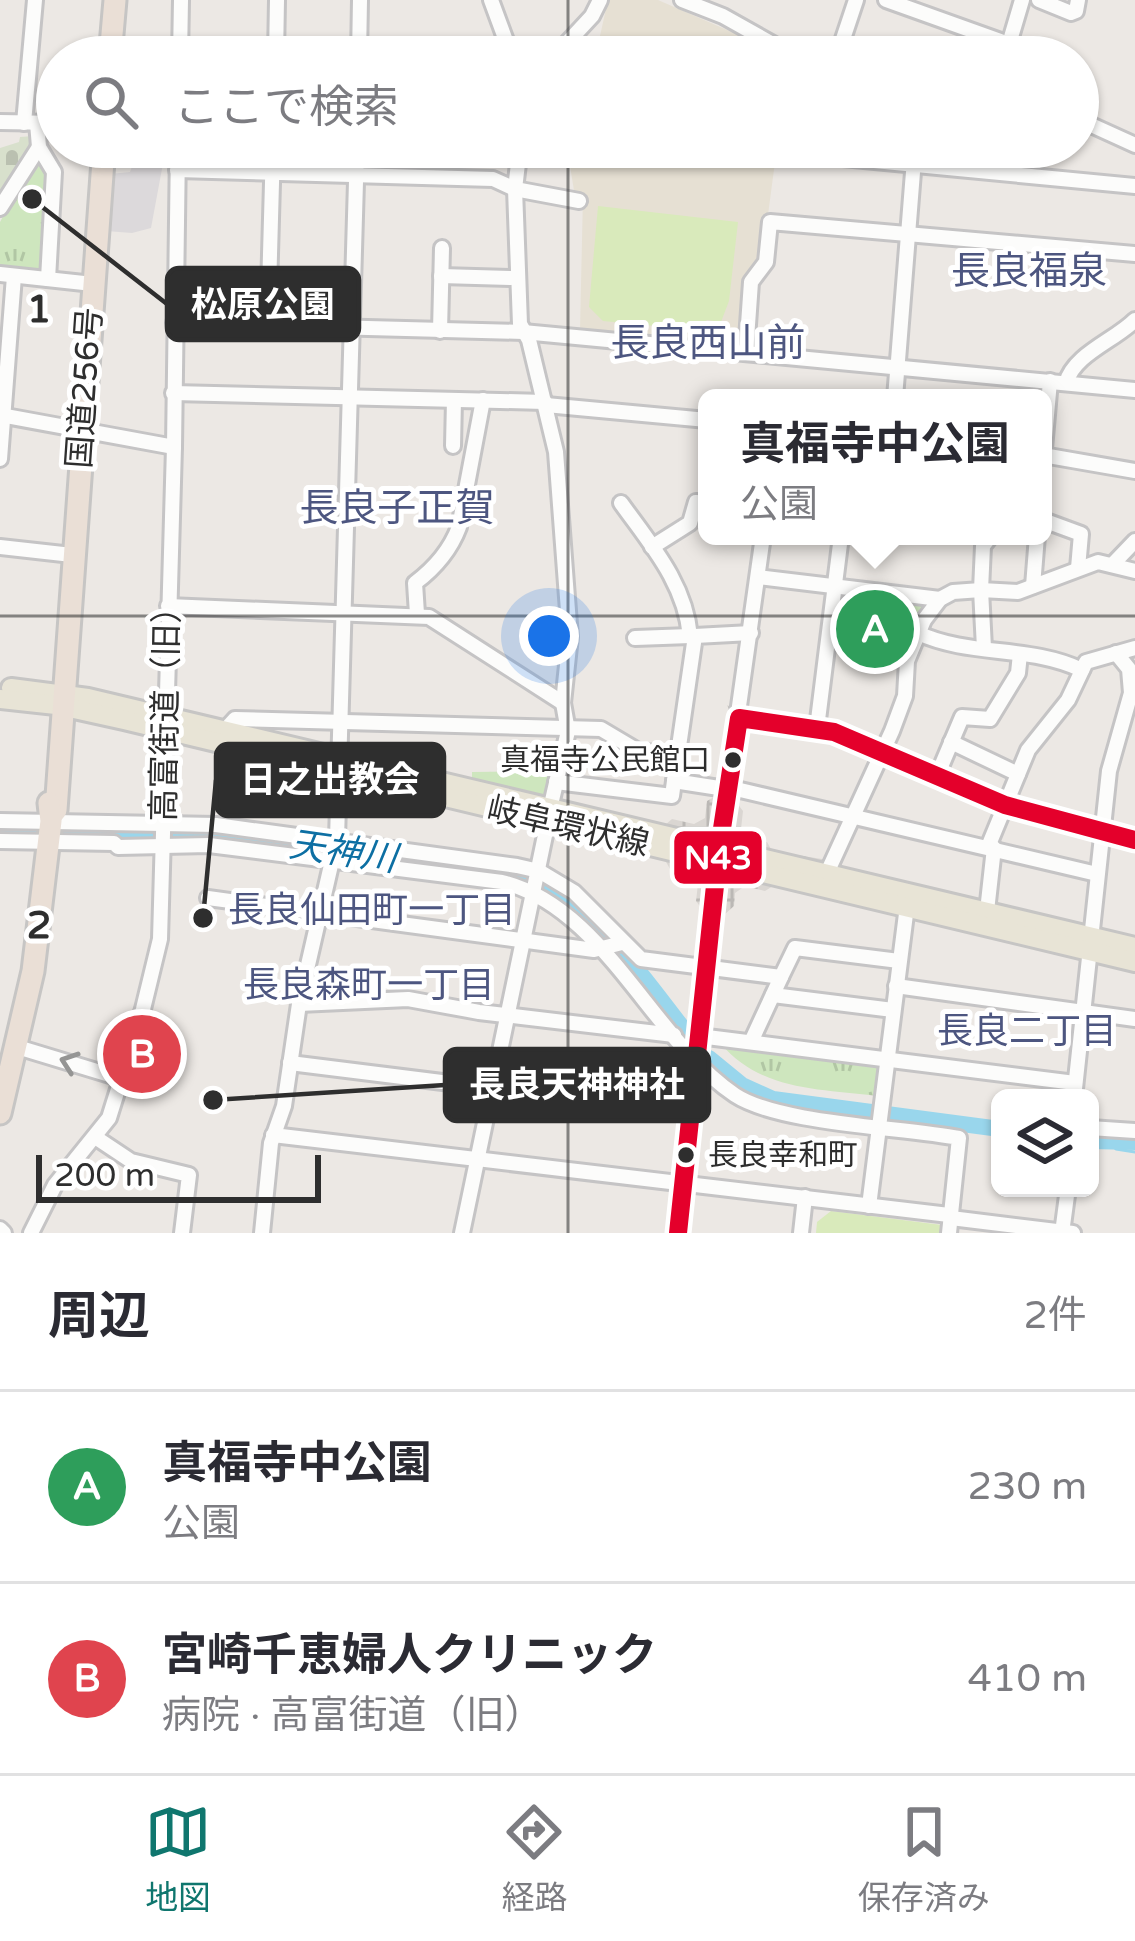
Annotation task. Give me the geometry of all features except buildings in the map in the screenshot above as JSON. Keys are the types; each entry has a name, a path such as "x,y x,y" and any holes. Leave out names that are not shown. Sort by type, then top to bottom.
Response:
{"highway":[{"path":"112,36 115,0"},
{"name":"国道256号","path":"0,1113 10,1036 38,941 56,810 102,168"}],"main road":[{"name":"岐阜環状線","path":"0,687 718,855 907,905 1090,944 1135,947"},
{"name":"岐阜環状線","path":"0,699 61,699"},
{"name":"岐阜環状線","path":"166,723 225,730 339,765"},
{"name":"岐阜環状線","path":"718,855 827,873 987,911 1135,962"}],"street":[{"path":"34,0 31,123 36,138"},
{"path":"181,36 182,0"},
{"path":"276,36 277,0"},
{"path":"359,36 360,0"},
{"path":"491,0 504,36"},
{"path":"573,36 600,0"},
{"path":"682,0 759,36"},
{"path":"844,36 856,0"},
{"path":"886,0 987,36"},
{"path":"1011,36 1022,0"},
{"path":"1039,0 1071,13 1078,0"},
{"path":"0,122 36,123"},
{"path":"1099,129 1135,145"},
{"path":"0,208 36,152"},
{"path":"48,279 52,168"},
{"path":"268,326 272,168"},
{"path":"262,1233 273,1136 284,1106 299,1004 337,839 356,168"},
{"path":"462,1233 568,731 563,703 571,656 558,472 545,403 523,332 514,189 517,168"},
{"path":"896,389 914,168"},
{"path":"946,168 1135,186"},
{"path":"177,170 493,179 514,189 579,201"},
{"name":"高富街道（旧）","path":"32,1233 56,1185 109,1118 160,939 177,170"},
{"path":"746,353 751,282 766,262 770,222 1135,254"},
{"path":"440,331 442,248"},
{"path":"0,459 7,275 93,284"},
{"path":"441,276 511,278"},
{"path":"1052,412 1058,382 1074,364 1135,320"},
{"path":"175,323 523,332 1135,390"},
{"path":"173,393 545,403 698,419"},
{"path":"453,446 454,400"},
{"path":"417,614 415,583 452,544 459,527 483,400"},
{"path":"2,416 174,447"},
{"path":"1052,457 1135,471"},
{"path":"652,547 690,523 698,502"},
{"path":"556,782 672,796 692,636 673,576 621,503"},
{"path":"1052,523 1081,534 1078,568"},
{"path":"1112,565 1135,541"},
{"path":"678,1233 718,855 763,545"},
{"path":"817,728 840,545"},
{"path":"984,545 984,648"},
{"path":"1033,586 1036,545"},
{"path":"0,547 72,557"},
{"path":"827,873 905,696 907,661 940,599 953,592 1018,592 1098,562 1135,571"},
{"path":"758,577 940,599"},
{"path":"168,606 417,614 440,622 563,703"},
{"path":"635,638 751,633"},
{"path":"919,633 945,646 1045,655 1082,670"},
{"path":"987,911 991,848 1028,750 1068,700 1086,662 1135,648"},
{"path":"1074,1089 1109,771 1131,693 1129,668 1116,653"},
{"path":"938,776 962,717 990,719 1018,673 1020,655"},
{"path":"739,718 817,728 1005,805 1135,840"},
{"path":"225,730 235,719 601,729 638,751 676,756"},
{"path":"951,742 1018,775"},
{"path":"674,781 718,788"},
{"path":"736,788 1097,874"},
{"path":"0,821 51,829 82,842 146,848 209,845 502,882 536,882 674,1035 739,1098 764,1108 879,1119 958,1138 950,1222"},
{"path":"0,841 51,829 163,822 337,839 574,892 640,959 781,977"},
{"path":"208,898 523,941 600,949 621,944"},
{"path":"869,1206 907,905"},
{"path":"751,1042 795,948 899,961"},
{"path":"896,986 1135,1019"},
{"path":"772,995 893,1010"},
{"path":"299,1004 408,999 674,1035"},
{"path":"10,1036 123,1078"},
{"path":"699,1036 887,1059 1068,1089"},
{"path":"290,1063 691,1113"},
{"path":"1099,1129 1135,1131"},
{"path":"273,1136 806,1197 950,1222 1073,1233"},
{"path":"95,1137 130,1161 189,1175 184,1233"},
{"path":"801,1233 806,1197"},
{"path":"1062,1232 1067,1197"}],"shaded area":[{"path":"608,0 658,0 741,36 600,36"},
{"path":"131,168 162,168 151,228 132,233 106,231 110,174"},
{"path":"570,168 774,168 762,260 740,347 580,331 583,195 575,197"},
{"path":"727,705 734,708 710,835 706,837 557,801 665,825 672,819 694,824 705,818 707,801 716,796 730,711"},
{"path":"742,727 748,727 736,802 743,811 741,829 747,837 767,842 772,851 828,860 825,865 731,841"},
{"path":"551,830 703,867 708,877 701,960 694,962 702,909 696,901 698,884 690,873 670,869 665,860 550,834"},
{"path":"732,874 899,912 899,917 773,886 765,891 745,886 735,893 734,906 724,915 720,963 714,964 722,886"}],"green space":[{"path":"33,136 35,147 0,201 0,148"},
{"path":"36,155 36,168 47,168 55,177 43,272 0,268 0,222"},
{"path":"598,206 738,222 729,301 721,322 707,320 696,330 603,321 589,307"},
{"path":"841,592 927,602 903,657 831,648"},
{"path":"554,771 548,799 472,781 472,772"},
{"path":"721,1044 877,1064 881,1067 877,1096 773,1079 754,1071"},
{"path":"831,1211 942,1225 941,1233 816,1233 817,1222"}],"waterway":[{"name":"天神川","path":"0,834 101,834 251,843 504,872 543,885 580,909 630,961 690,1037"},
{"name":"天神川","path":"709,1058 742,1085 773,1099 991,1128"},
{"name":"天神川","path":"1099,1141 1135,1142"},
{"path":"1110,1143 1116,1149 1135,1152"}],"transit line":[{"name":"N43","path":"678,1233 719,848 739,718 834,732 1005,805 1135,840"}],"place":[{"name":"松原公園","path":"32,199"},
{"name":"真福寺中公園","path":"875,629"},
{"name":"真福寺公民館口","path":"733,760"},
{"name":"日之出教会","path":"203,918"},
{"name":"宮崎千恵婦人クリニック","path":"142,1054"},
{"name":"長良天神神社","path":"213,1100"},
{"name":"長良幸和町","path":"686,1155"}],"district":[{"name":"長良福泉","path":"1029,271"},
{"name":"長良西山前","path":"708,343"},
{"name":"長良子正賀","path":"397,508"},
{"name":"長良仙田町一丁目","path":"372,910"},
{"name":"長良森町一丁目","path":"369,985"},
{"name":"長良二丁目","path":"1027,1031"}]}
